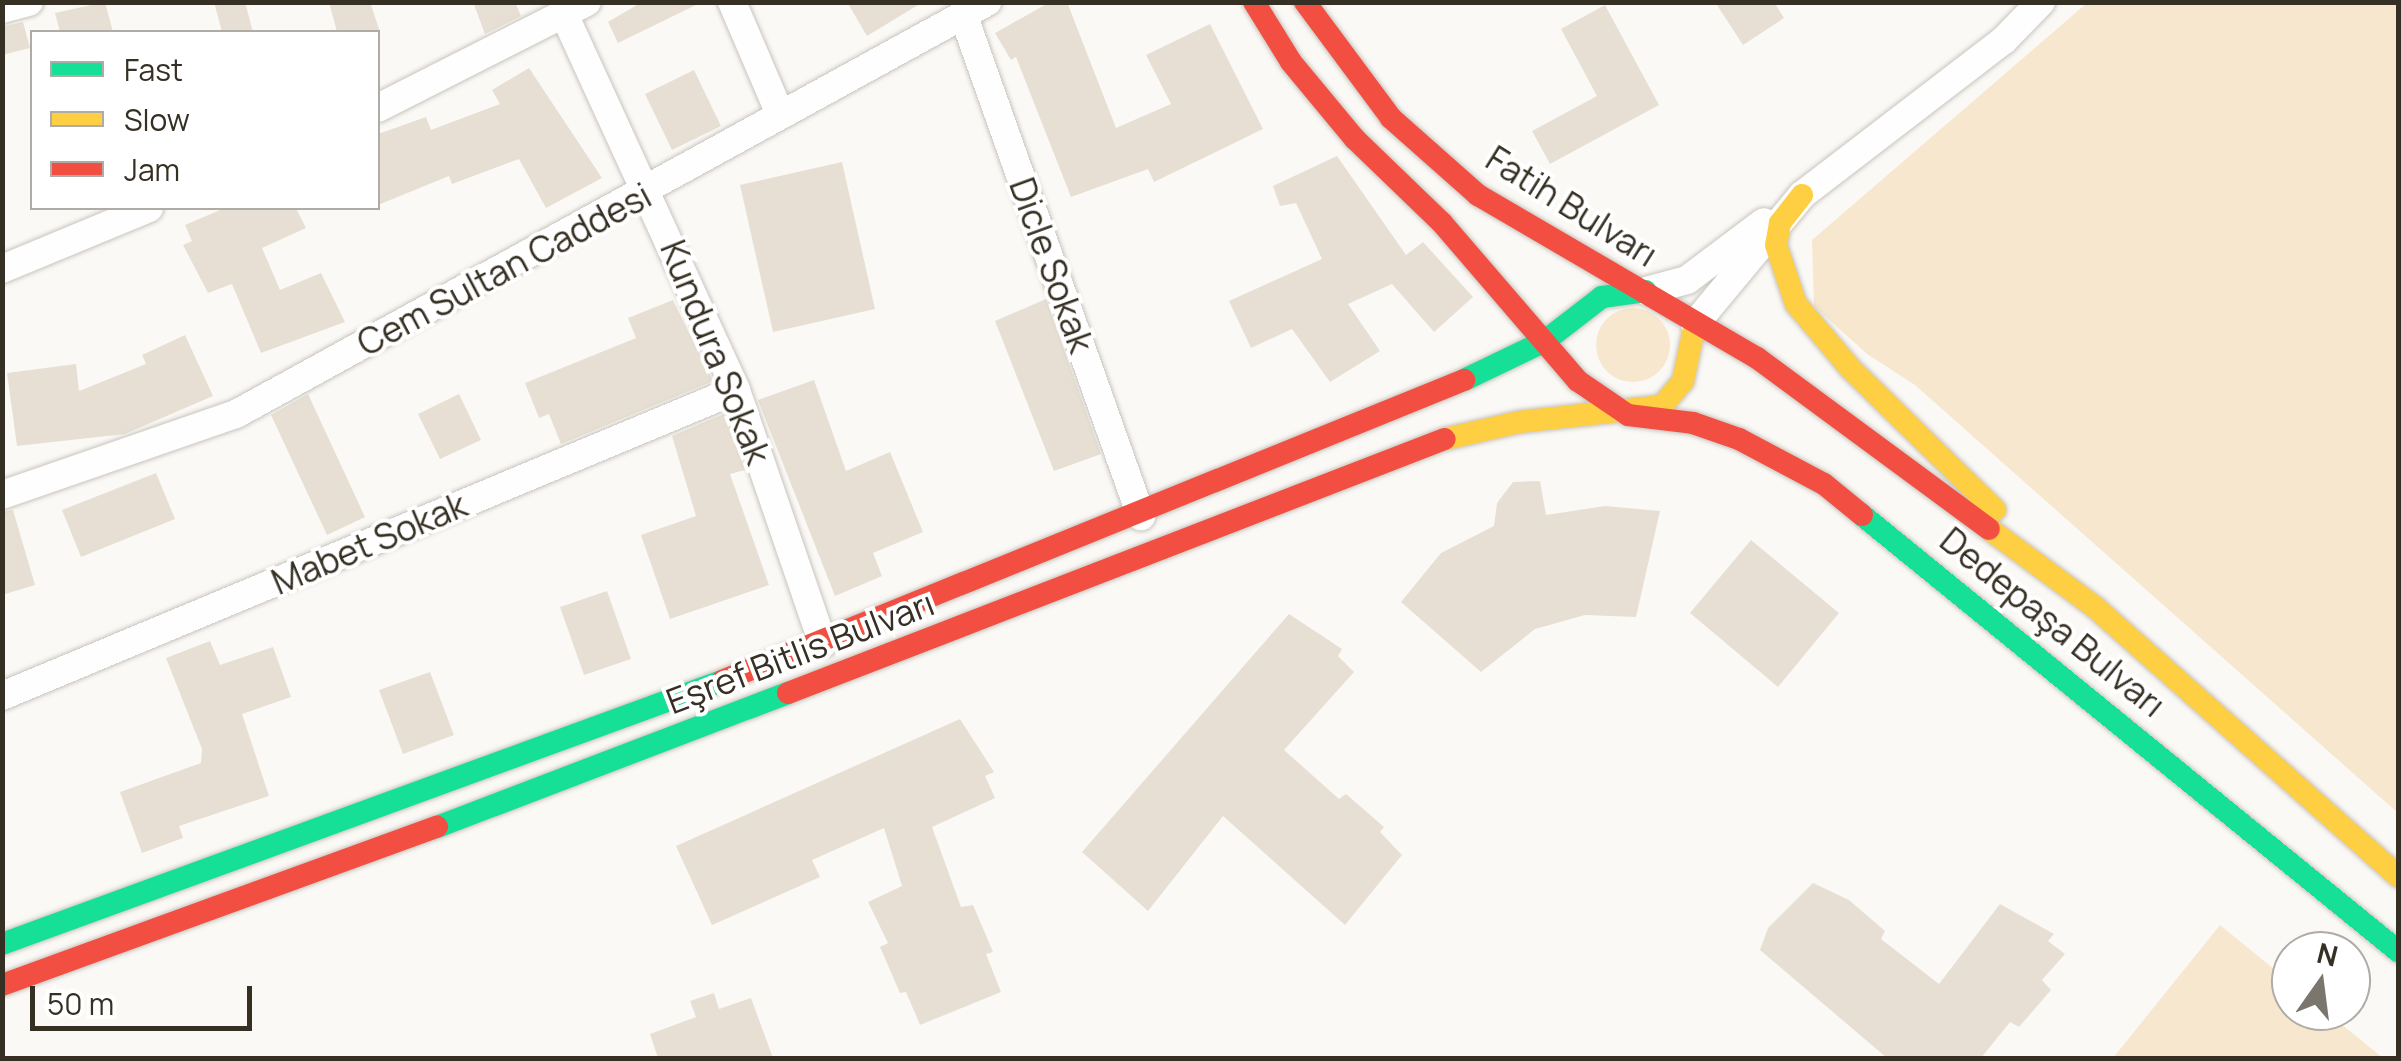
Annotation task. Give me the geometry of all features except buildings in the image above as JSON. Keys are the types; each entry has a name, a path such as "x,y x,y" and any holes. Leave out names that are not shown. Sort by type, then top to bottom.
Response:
{"main road":[{"path":"1254,2 1291,62 1355,139 1442,223 1578,381 1628,415 1662,406 1674,395 1695,324"},
{"name":"Fatih Bulvarı","path":"1305,2 1391,118 1478,195 1695,324"},
{"path":"1802,195 1780,223 1776,245 1796,304 1850,368 2096,608"},
{"path":"1544,341 1602,297 1646,292"},
{"name":"Dedepaşa Bulvarı","path":"1695,324 1758,358 2096,608 2398,876"},
{"name":"Eşref Bitlis Bulvarı","path":"2,944 823,644 1141,516 1544,341"},
{"name":"Eşref Bitlis Bulvarı","path":"2,985 564,781 1418,446 1519,422 1628,415"},
{"name":"Dedepaşa Bulvarı","path":"1628,415 1723,434 1824,484 2398,950"}],"street":[{"path":"2,9 29,2"},
{"path":"732,2 780,114"},
{"path":"1646,292 1686,280 1802,195 2004,40 2040,2"},
{"path":"380,107 576,8"},
{"name":"Kundura Sokak","path":"576,8 736,390 823,644"},
{"name":"Cem Sultan Caddesi","path":"2,495 236,414 650,191 780,114 975,8"},
{"name":"Dicle Sokak","path":"975,8 1141,516"},
{"path":"1695,324 1802,195"},
{"path":"2,270 144,210"},
{"name":"Mabet Sokak","path":"2,696 736,390"},
{"path":"2,480 37,483"}],"shaded area":[{"path":"2087,3 2398,3 2398,813 1915,385 1867,354 1814,306 1812,240"},
{"path":"1633,308 1647,310 1659,319 1668,331 1668,359 1659,371 1647,380 1633,382 1619,380 1607,371 1598,359 1596,345 1598,331 1607,319 1619,310"},
{"path":"2220,925 2271,967 2271,1031 2350,1031 2383,1058 2113,1058"}],"traffic: fast":[{"path":"1464,380 1545,341 1602,297 1646,291"},
{"path":"1862,515 2398,951"},
{"path":"2,944 722,681"},
{"path":"437,827 788,693"}],"traffic: slow":[{"path":"1802,195 1780,223 1776,245 1796,304 1850,368 1995,510"},
{"path":"1445,439 1519,422 1662,406 1683,381 1695,324"},
{"path":"1989,529 2096,608 2398,876"}],"traffic: jam":[{"path":"1254,2 1291,62 1355,139 1442,223 1578,381 1628,415 1693,423 1739,439 1824,484 1862,515"},
{"path":"1305,2 1391,118 1478,195 1757,358 1989,529"},
{"path":"722,681 1464,380"},
{"path":"788,693 1445,439"},
{"path":"2,985 437,827"}]}
